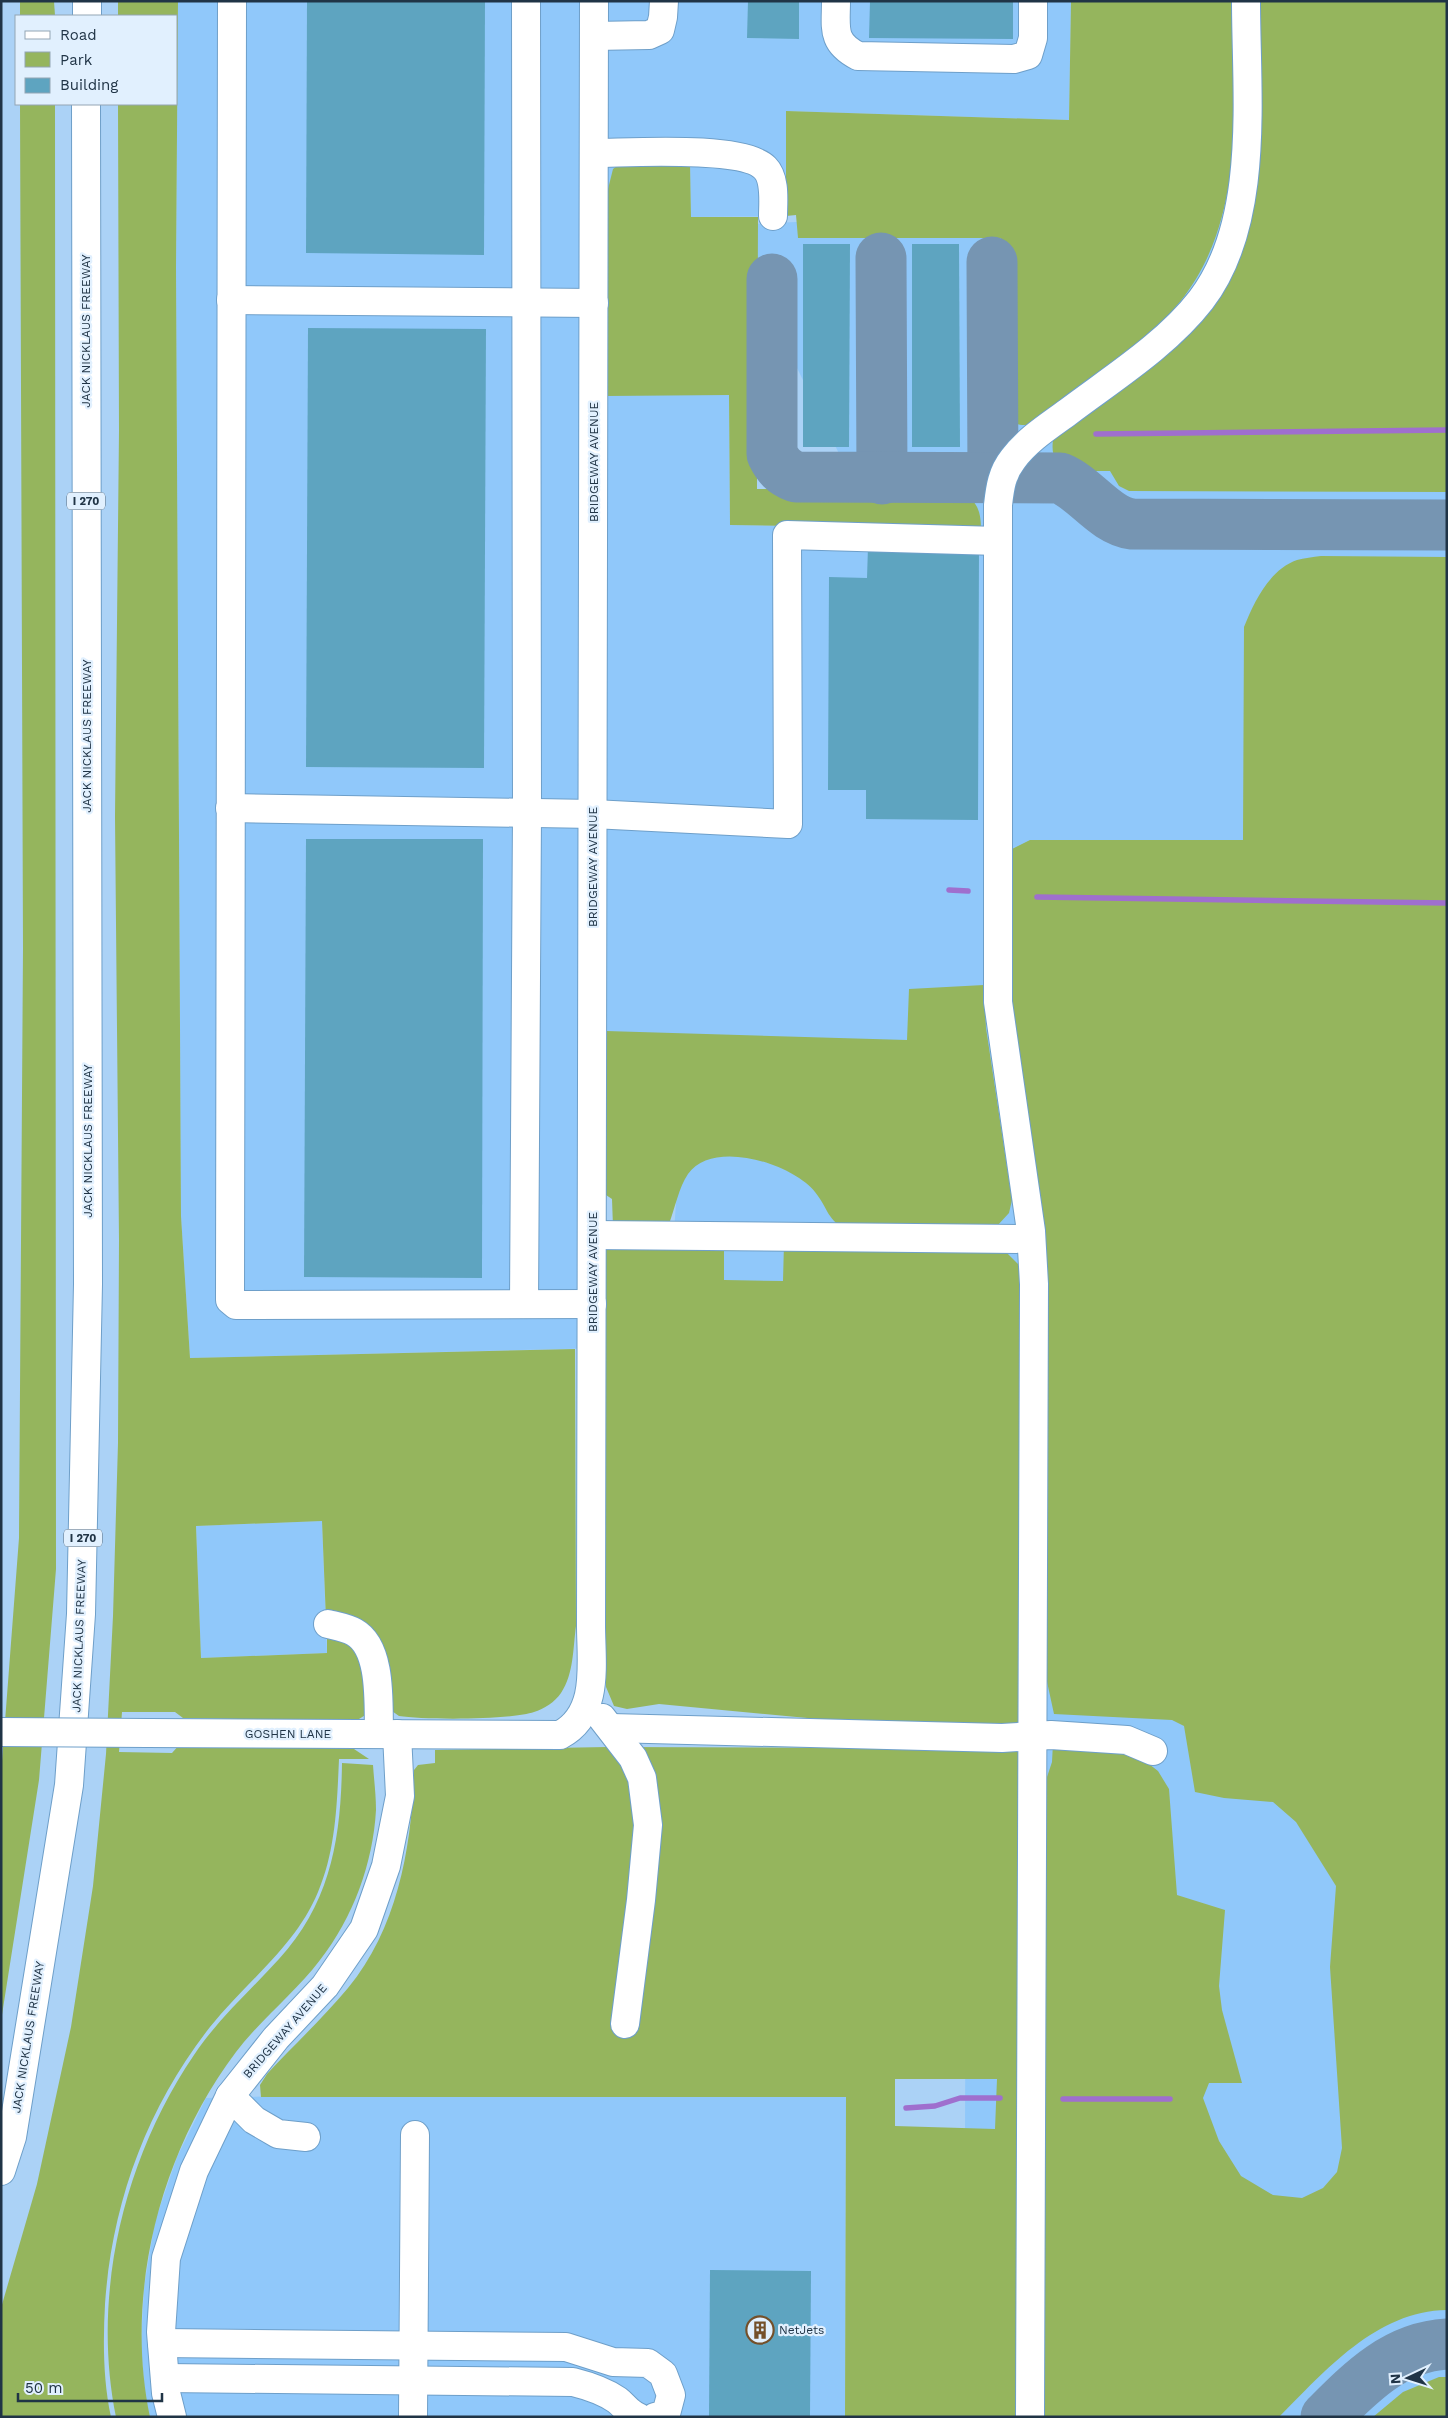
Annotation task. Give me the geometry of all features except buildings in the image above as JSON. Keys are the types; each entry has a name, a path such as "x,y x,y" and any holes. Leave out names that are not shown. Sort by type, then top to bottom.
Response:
{"main road":[{"path":"87,1 87,15"},
{"path":"232,1 230,1300 236,1305 592,1304"},
{"path":"524,1304 527,813 526,1"},
{"name":"BRIDGEWAY AVENUE","path":"573,1728 582,1716 588,1702 592,1625 594,1"},
{"path":"594,36 649,35 660,30 664,17 664,1"},
{"path":"836,1 836,35 845,49 858,56 1014,60 1028,55 1033,38 1034,1"},
{"path":"1030,2417 1034,1736 1034,1284 1031,1239 998,1002 998,541 1001,480 1013,459 1031,439 1150,350 1171,331 1202,299 1219,269 1232,238 1241,206 1246,170 1246,1"},
{"name":"JACK NICKLAUS FREEWAY","path":"1,2171 12,2138 69,1785 81,1614 88,1284 86,105"},
{"path":"594,153 729,154 752,159 766,168 772,184 773,216"},
{"path":"231,300 594,303"},
{"path":"230,808 593,814 788,824 787,535 998,541"},
{"path":"593,1234 1031,1239"},
{"name":"BRIDGEWAY AVENUE","path":"172,2417 165,2378 162,2343 166,2258 194,2171 230,2096 276,2038 325,1986 364,1929 386,1866 400,1796 371,1650 355,1632 328,1624"},
{"path":"588,1702 612,1728 634,1758 642,1778 648,1826 641,1900 625,2024"},
{"name":"GOSHEN LANE","path":"1,1732 544,1736 560,1734 573,1728"},
{"path":"612,1728 1002,1738 1050,1735 1127,1740 1153,1751"},
{"path":"230,2096 254,2120 278,2134 306,2137"},
{"path":"413,2417 415,2135"},
{"path":"162,2343 566,2347 613,2362 648,2363 663,2374 671,2395 666,2414 654,2417"},
{"path":"165,2378 573,2382 597,2389 617,2400 631,2414 638,2417"}],"shaded area":[{"path":"178,1 1071,1 1069,120 786,111 786,216 691,217 690,162 621,163 729,395 730,525 875,527 727,225 1207,204 1205,1 1447,1 1447,2417 964,2417 968,1294 669,1302 680,1147 606,1031 605,1348 190,1358 181,1216 176,268"},
{"path":"322,1521 327,1653 201,1658 196,1526"},
{"path":"290,2096 846,2097 845,2417 150,2417 145,2396 141,2345 144,2287 155,2221 177,2157 206,2098"}],"green space":[{"path":"20,1 54,1 55,15 20,15"},
{"path":"118,1 178,1 178,15 118,15"},
{"path":"1071,1 1234,1 1235,80 1232,159 1226,197 1217,234 1201,270 1179,303 1147,336 1110,366 1033,424 1022,425 1010,419 1002,406 1001,238 798,238 796,215 786,216 786,111 1069,120"},
{"path":"1254,1 1447,1 1447,492 1129,491 1119,486 1110,471 1080,471 1062,466 1056,461 1053,452 1053,440 1221,291"},
{"path":"20,105 55,105 56,1569 39,1780 1,2021 1,1774 19,1538 23,948"},
{"path":"118,105 177,105 176,268 181,1216 190,1358 575,1349 576,1626 572,1660 565,1686 556,1699 542,1709 523,1715 488,1718 447,1719 399,1716 389,1709 383,1666 326,1620 322,1521 196,1526 201,1658 327,1653 327,1635 346,1639 365,1663 367,1714 359,1719 346,1721 183,1718 175,1712 122,1712 119,1752 172,1753 180,1744 354,1749 369,1759 339,1759 336,1809 329,1860 309,1911 284,1947 224,2010 188,2058 168,2090 136,2158 115,2229 105,2304 104,2360 106,2389 111,2417 1,2417 1,2308 37,2184 71,2027 93,1886 106,1754 113,1616 118,1443 119,1240 115,817 119,430"},
{"path":"690,162 691,217 758,217 757,489 960,489 974,502 979,511 981,529 730,525 729,395 606,396 606,197 613,169 621,163"},
{"path":"1321,556 1447,557 1447,2310 1421,2313 1397,2321 1375,2332 1334,2363 1279,2417 1038,2417 1041,1795 1052,1762 1053,1743 1127,1747 1158,1771 1169,1789 1177,1895 1225,1910 1219,1986 1222,2010 1242,2083 1209,2083 1203,2098 1219,2141 1241,2176 1273,2195 1302,2198 1323,2188 1337,2172 1342,2148 1330,1967 1336,1886 1296,1822 1273,1802 1224,1798 1195,1792 1184,1726 1172,1720 1054,1714 1041,1654 1008,1021 1012,849 1030,840 1243,840 1244,627 1258,597 1278,571 1297,560"},
{"path":"984,985 986,1028 1012,1200 1009,1213 997,1226 845,1230 830,1216 815,1192 789,1172 753,1159 733,1156 715,1158 700,1163 688,1174 669,1224 613,1227 612,1199 606,1195 606,1031 907,1040 909,989"},
{"path":"627,1242 724,1243 724,1280 783,1281 784,1243 1004,1250 1020,1266 1017,2417 845,2417 846,2097 261,2097 260,2085 267,2074 319,2021 348,1988 365,1964 379,1939 399,1885 410,1827 414,1770 418,1765 435,1763 435,1750 608,1747 902,1748 903,1727 659,1704 627,1709 614,1706 606,1687 605,1250","holes":["895,2079 997,2079 995,2129 895,2126"]},
{"path":"342,1763 373,1765 376,1810 371,1850 366,1870 351,1908 332,1944 300,1984 256,2028 236,2052 209,2092 187,2134 169,2179 155,2226 146,2274 142,2322 143,2370 150,2417 116,2417 109,2370 108,2323 111,2276 119,2228 132,2182 149,2138 170,2095 194,2055 224,2017 279,1959 297,1937 311,1915 322,1892 330,1868 339,1817"},
{"path":"1439,2377 1447,2377 1447,2417 1373,2417 1403,2392"}],"waterway":[{"path":"1096,434 1447,430"},
{"path":"949,890 968,891"},
{"path":"1037,897 1447,903"},
{"path":"906,2108 935,2106 960,2098 1000,2098"},
{"path":"1063,2099 1170,2099"}],"taxiway":[{"path":"881,258 882,479"},
{"path":"992,262 993,479"},
{"path":"772,279 772,454 781,468 796,477 1060,478 1078,489 1113,517 1132,524 1447,525"},
{"path":"1326,2417 1352,2391 1380,2368 1411,2352 1447,2344"}],"place":[{"name":"NetJets","path":"760,2330"}]}
